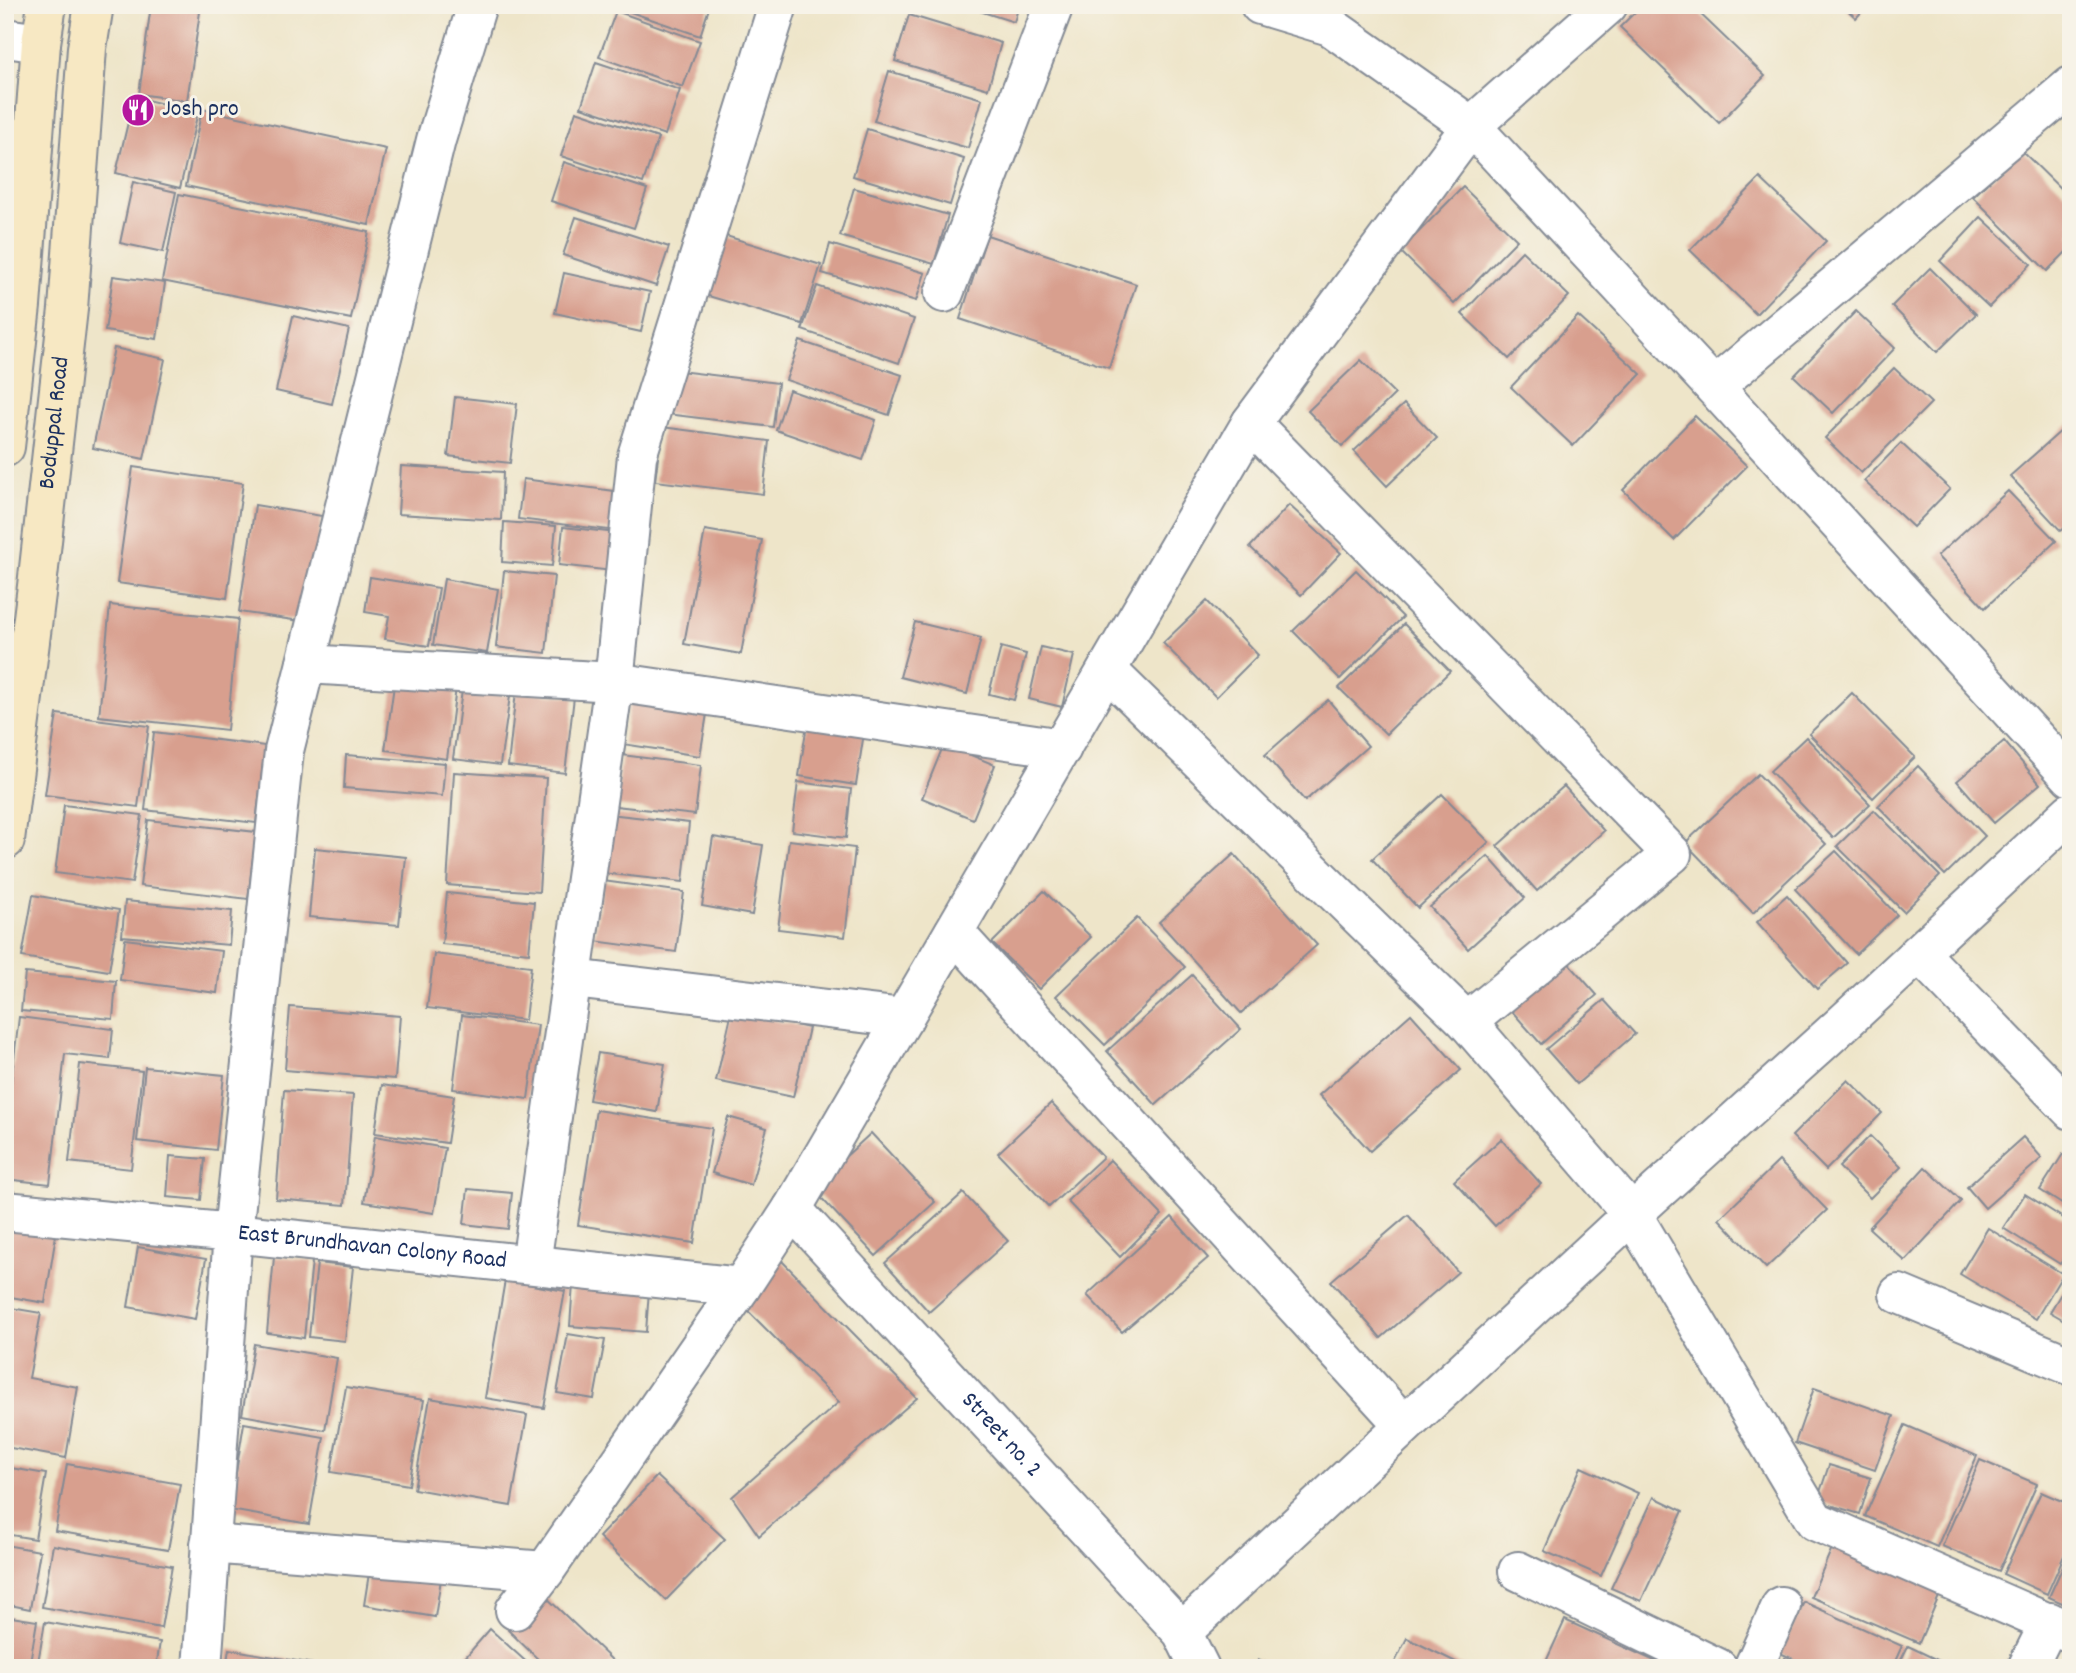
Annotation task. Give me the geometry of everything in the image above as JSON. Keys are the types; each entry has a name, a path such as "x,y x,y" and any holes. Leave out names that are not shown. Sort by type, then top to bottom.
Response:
{"street":[{"name":"Boduppal Road","path":"5,447 23,41 47,5"},
{"name":"Boduppal Road","path":"5,840 68,309 87,48 93,5"},
{"path":"202,1668 233,1233 284,751 436,140 477,5"},
{"path":"531,1264 614,682 637,456 778,5"},
{"path":"944,293 1054,5"},
{"path":"1260,5 1333,16 1471,126 2071,777"},
{"path":"515,1610 545,1571 792,1209 1251,423 1471,126 1608,5"},
{"path":"1714,387 2071,86"},
{"path":"13,305 68,309"},
{"path":"1251,423 1672,854 1467,1022"},
{"path":"306,664 614,682 1062,748"},
{"path":"1107,670 1467,1022 1632,1214 1815,1521 2060,1628 2027,1668"},
{"path":"1182,1632 1632,1214 2071,812"},
{"path":"954,932 1404,1426"},
{"path":"1919,953 2071,1110"},
{"path":"573,979 904,1018"},
{"name":"Street no. 2","path":"792,1209 1182,1632 1200,1668"},
{"name":"East Brundhavan Colony Road","path":"5,1211 741,1287"},
{"path":"1899,1294 2071,1366"},
{"path":"210,1544 545,1571"},
{"path":"1518,1571 1718,1668"},
{"path":"1753,1668 1781,1606"}],"building":[{"path":"151,5 201,5 187,101 139,94"},
{"path":"610,5 710,5 700,36"},
{"path":"970,5 1019,5 1014,22 970,8"},
{"path":"1642,5 1691,5 1765,76 1719,123 1620,27"},
{"path":"1842,5 1868,5 1856,18"},
{"path":"616,11 700,41 683,87 599,57"},
{"path":"909,15 1001,43 988,89 895,61"},
{"path":"596,62 680,90 665,135 581,107"},
{"path":"889,71 982,99 968,148 874,121"},
{"path":"134,97 198,112 180,188 116,173"},
{"path":"202,109 386,149 369,225 186,186"},
{"path":"576,111 658,138 643,183 561,156"},
{"path":"867,129 964,159 950,205 853,176"},
{"path":"2021,150 2071,199 2071,247 2047,271 1973,197"},
{"path":"564,162 647,189 634,228 551,201"},
{"path":"1760,178 1826,241 1756,314 1690,250"},
{"path":"133,182 176,192 163,252 120,243"},
{"path":"1463,187 1517,240 1454,304 1400,251"},
{"path":"854,188 948,215 934,264 840,236"},
{"path":"179,194 369,232 351,319 162,281"},
{"path":"576,217 669,247 656,286 563,255"},
{"path":"1981,217 2031,264 1989,307 1940,261"},
{"path":"713,232 821,265 802,324 695,292"},
{"path":"987,235 1136,284 1109,368 960,319"},
{"path":"830,244 925,273 916,301 822,273"},
{"path":"1522,251 1569,296 1509,359 1462,314"},
{"path":"1930,268 1976,314 1937,352 1892,306"},
{"path":"564,273 650,292 641,332 555,313"},
{"path":"113,276 165,283 157,339 105,331"},
{"path":"817,286 914,319 899,363 802,330"},
{"path":"1856,311 1895,348 1833,413 1794,376"},
{"path":"293,316 349,329 332,404 276,391"},
{"path":"1578,316 1641,374 1573,446 1511,387"},
{"path":"800,341 902,375 889,415 786,380"},
{"path":"114,348 165,359 144,459 93,448"},
{"path":"1361,360 1395,394 1342,446 1308,411"},
{"path":"1894,368 1931,403 1861,473 1825,438"},
{"path":"671,370 778,383 773,427 666,414"},
{"path":"789,390 876,420 863,460 776,430"},
{"path":"455,397 517,404 510,463 448,456"},
{"path":"1404,404 1437,438 1387,486 1354,451"},
{"path":"1695,416 1747,466 1674,540 1623,490"},
{"path":"2071,422 2071,523 2061,531 2010,476"},
{"path":"662,427 769,441 763,494 655,481"},
{"path":"1901,443 1950,489 1913,527 1864,481"},
{"path":"401,466 503,472 501,520 398,514"},
{"path":"133,467 243,483 227,598 117,583"},
{"path":"523,479 630,493 625,532 518,519"},
{"path":"2008,491 2056,541 1985,608 1937,556"},
{"path":"255,505 322,516 307,622 239,612"},
{"path":"1289,505 1341,553 1301,595 1250,547"},
{"path":"504,522 556,526 552,566 502,562"},
{"path":"563,527 626,534 622,572 559,565"},
{"path":"705,530 762,540 741,654 684,644"},
{"path":"1356,570 1403,617 1340,679 1293,631"},
{"path":"504,571 554,576 546,653 496,647"},
{"path":"370,577 439,588 429,646 385,639 389,616 365,612"},
{"path":"444,579 498,589 487,653 433,645"},
{"path":"1207,601 1258,655 1216,697 1163,643"},
{"path":"110,605 238,619 227,730 99,716"},
{"path":"915,622 981,638 967,694 900,677"},
{"path":"1404,624 1450,671 1386,734 1339,688"},
{"path":"1001,647 1026,654 1014,700 989,694"},
{"path":"1041,647 1074,655 1062,707 1029,699"},
{"path":"395,678 456,687 447,759 385,750"},
{"path":"462,690 510,696 500,765 453,759"},
{"path":"516,691 574,697 565,773 508,766"},
{"path":"1852,693 1915,757 1873,798 1809,734"},
{"path":"631,695 708,708 700,756 623,744"},
{"path":"1328,700 1368,746 1305,801 1265,755"},
{"path":"57,714 149,726 138,807 45,795"},
{"path":"808,718 865,726 856,785 799,776"},
{"path":"154,732 265,746 256,823 145,810"},
{"path":"1806,737 1870,804 1833,838 1770,771"},
{"path":"2004,741 2040,784 1994,823 1957,781"},
{"path":"944,744 995,765 973,819 922,798"},
{"path":"346,755 445,763 442,796 344,788"},
{"path":"622,755 701,765 695,815 616,806"},
{"path":"1918,766 1985,836 1945,875 1878,806"},
{"path":"454,772 546,778 539,892 447,885"},
{"path":"1758,774 1826,844 1753,913 1685,843"},
{"path":"798,782 851,789 846,838 792,831"},
{"path":"1564,786 1604,831 1537,891 1497,846"},
{"path":"1442,794 1489,842 1418,908 1372,859"},
{"path":"64,805 142,815 132,883 55,873"},
{"path":"1874,810 1940,876 1904,912 1837,846"},
{"path":"609,814 689,823 683,882 602,873"},
{"path":"148,820 256,832 248,899 140,886"},
{"path":"713,837 763,845 752,915 702,906"},
{"path":"789,840 855,848 845,937 778,929"},
{"path":"315,848 406,857 399,925 309,917"},
{"path":"1836,851 1897,915 1856,954 1795,889"},
{"path":"1234,854 1317,945 1241,1013 1159,922"},
{"path":"1488,856 1525,898 1468,949 1430,907"},
{"path":"603,881 684,892 676,952 594,941"},
{"path":"1044,891 1091,937 1039,989 992,943"},
{"path":"447,893 534,902 529,953 442,944"},
{"path":"33,895 119,910 109,971 22,957"},
{"path":"1787,895 1847,963 1817,989 1757,922"},
{"path":"125,901 232,911 229,945 122,936"},
{"path":"1137,918 1185,967 1105,1045 1056,996"},
{"path":"125,939 222,951 217,993 120,980"},
{"path":"434,954 531,966 525,1020 427,1008"},
{"path":"1565,959 1597,995 1541,1044 1509,1008"},
{"path":"25,973 116,981 113,1019 21,1011"},
{"path":"1192,975 1241,1029 1156,1105 1107,1051"},
{"path":"1604,1000 1635,1034 1577,1084 1546,1049"},
{"path":"290,1007 400,1016 395,1079 285,1070"},
{"path":"732,1011 809,1028 793,1097 716,1081"},
{"path":"1411,1014 1461,1070 1370,1151 1319,1095"},
{"path":"462,1015 538,1025 528,1099 453,1089"},
{"path":"19,1017 113,1029 110,1059 65,1054 50,1184 5,1179 5,1133"},
{"path":"598,1053 665,1064 657,1112 589,1100"},
{"path":"80,1064 142,1071 131,1169 69,1162"},
{"path":"145,1067 224,1075 216,1150 137,1141"},
{"path":"1848,1080 1882,1113 1826,1170 1792,1136"},
{"path":"382,1085 454,1096 447,1143 375,1133"},
{"path":"284,1090 353,1095 345,1205 276,1199"},
{"path":"1051,1103 1103,1157 1049,1207 998,1153"},
{"path":"596,1110 712,1128 694,1243 578,1225"},
{"path":"728,1117 767,1128 751,1185 712,1173"},
{"path":"871,1133 935,1202 876,1256 812,1188"},
{"path":"375,1136 445,1148 434,1213 364,1202"},
{"path":"1870,1136 1901,1167 1870,1198 1839,1167"},
{"path":"2023,1137 2042,1158 1985,1208 1967,1187"},
{"path":"1501,1139 1541,1184 1495,1226 1454,1181"},
{"path":"2063,1154 2071,1159 2071,1210 2040,1190"},
{"path":"170,1156 205,1159 201,1200 167,1197"},
{"path":"1110,1160 1162,1215 1120,1257 1067,1201"},
{"path":"1779,1161 1827,1210 1766,1268 1719,1219"},
{"path":"1925,1167 1961,1201 1905,1261 1869,1228"},
{"path":"468,1189 512,1193 508,1229 464,1224"},
{"path":"963,1193 1008,1241 929,1312 885,1263"},
{"path":"2025,1194 2071,1223 2071,1248 2060,1264 2003,1228"},
{"path":"1408,1215 1458,1272 1381,1338 1331,1281"},
{"path":"1172,1217 1208,1258 1122,1332 1087,1295"},
{"path":"5,1226 56,1235 45,1303 5,1296"},
{"path":"1988,1228 2063,1274 2036,1319 1960,1274"},
{"path":"138,1247 206,1259 195,1319 128,1307"},
{"path":"274,1257 312,1261 304,1338 267,1333"},
{"path":"780,1259 917,1398 759,1536 732,1497 839,1402 737,1300"},
{"path":"317,1263 353,1267 345,1341 309,1337"},
{"path":"2071,1277 2071,1324 2050,1312"},
{"path":"505,1280 565,1291 544,1408 485,1398"},
{"path":"573,1284 649,1290 646,1332 570,1326"},
{"path":"5,1307 41,1313 29,1378 78,1387 66,1458 5,1447"},
{"path":"568,1334 605,1340 594,1399 557,1393"},
{"path":"254,1344 337,1358 325,1430 242,1415"},
{"path":"346,1387 424,1400 409,1485 331,1472"},
{"path":"1814,1388 1894,1416 1875,1470 1795,1443"},
{"path":"430,1398 527,1415 511,1506 414,1489"},
{"path":"244,1423 324,1437 309,1524 230,1510"},
{"path":"1905,1425 1977,1456 1937,1547 1865,1516"},
{"path":"1980,1460 2037,1484 1999,1571 1942,1546"},
{"path":"67,1464 180,1484 168,1550 55,1531"},
{"path":"1829,1465 1871,1478 1860,1514 1817,1501"},
{"path":"5,1467 46,1474 35,1539 5,1534"},
{"path":"1581,1467 1638,1493 1601,1576 1544,1551"},
{"path":"657,1476 725,1539 666,1600 599,1537"},
{"path":"2041,1492 2071,1505 2071,1540 2047,1594 2003,1574"},
{"path":"1654,1497 1683,1511 1641,1601 1611,1588"},
{"path":"1835,1541 1943,1587 1919,1643 1811,1597"},
{"path":"5,1545 40,1551 30,1609 5,1604"},
{"path":"53,1545 172,1566 161,1628 42,1607"},
{"path":"2071,1548 2071,1607 2049,1597"},
{"path":"371,1561 442,1573 435,1617 364,1605"},
{"path":"543,1594 613,1661 606,1668 547,1668 508,1630"},
{"path":"1804,1602 1902,1646 1892,1668 1813,1668 1780,1653"},
{"path":"5,1616 37,1621 29,1668 5,1668"},
{"path":"1565,1620 1670,1668 1543,1668"},
{"path":"45,1622 160,1642 156,1668 37,1668"},
{"path":"490,1629 533,1668 456,1668"},
{"path":"1407,1638 1468,1668 1392,1668"},
{"path":"1908,1646 1954,1668 1897,1668"},
{"path":"229,1649 325,1666 325,1668 226,1668"},
{"path":"1785,1658 1806,1668 1780,1668"},
{"path":"1258,1660 1273,1668 1254,1668"}],"place":[{"name":"Josh pro","path":"138,110"}]}
